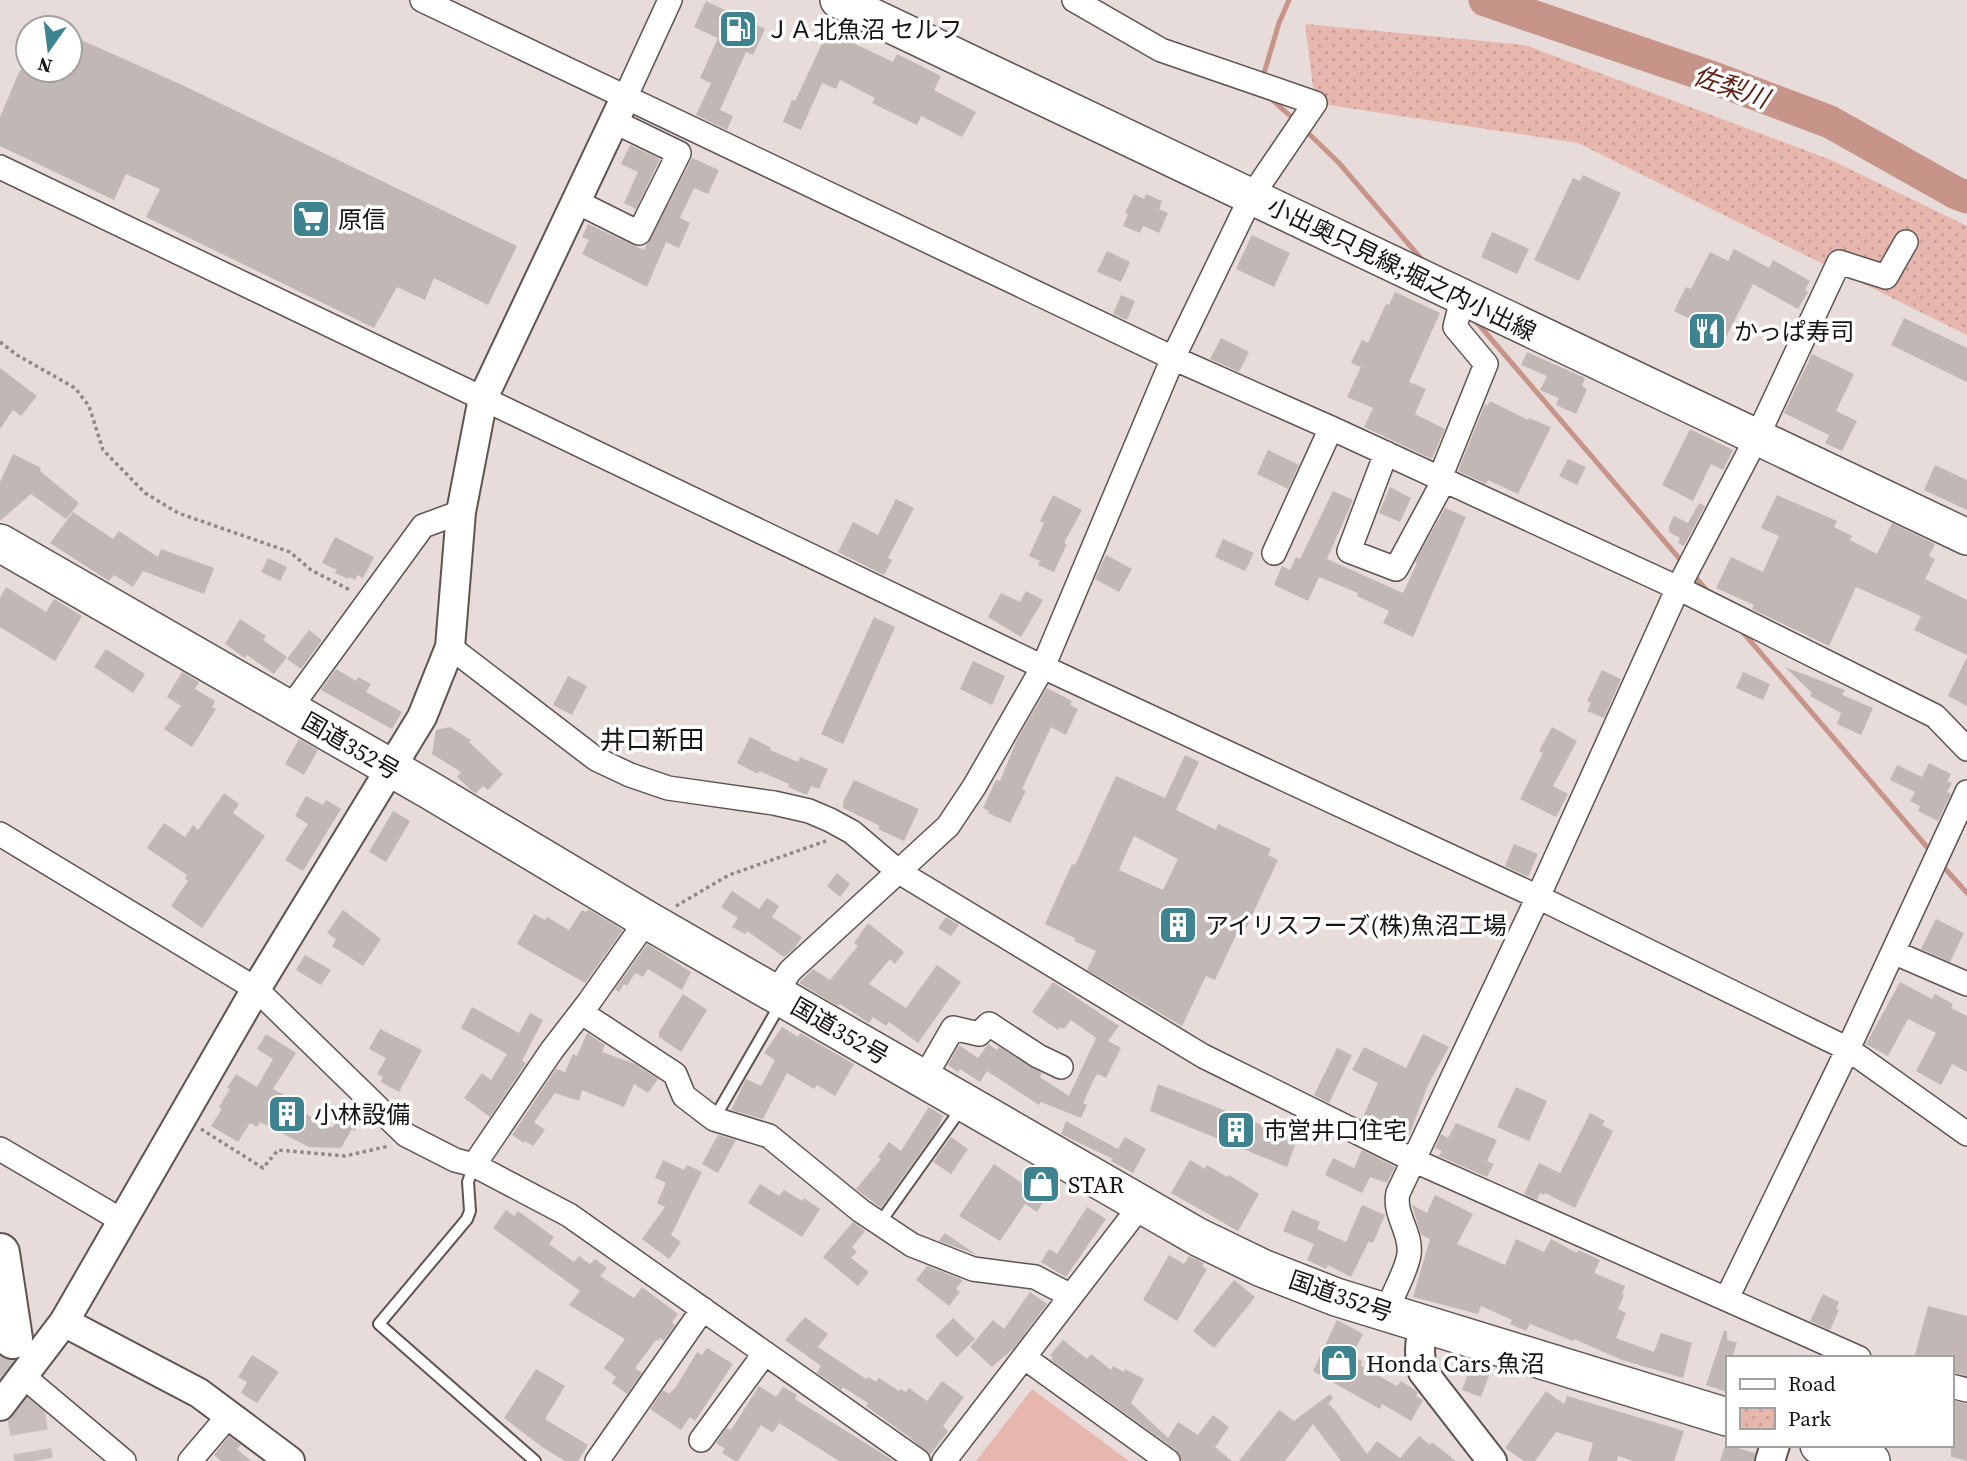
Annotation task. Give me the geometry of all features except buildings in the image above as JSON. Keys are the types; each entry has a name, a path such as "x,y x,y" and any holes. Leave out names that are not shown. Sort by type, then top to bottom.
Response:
{"highway":[{"name":"国道352号","path":"0,542 1198,1237 1262,1268 1336,1297 1726,1418"},
{"path":"0,1253 13,1339"},
{"path":"1825,1447 1871,1461"}],"main road":[{"name":"小出奥只見線;堀之内小出線","path":"838,0 1967,537"}],"street":[{"path":"422,0 619,110 1331,428 1678,588 1935,716 1967,749"},
{"path":"0,1406 64,1322 256,989 422,718 450,648 461,512 483,398 670,0"},
{"path":"779,996 790,971 948,826 974,787 1044,667 1173,358 1251,197 1315,103 1161,50 1074,0"},
{"path":"577,202 639,233 678,153 619,110"},
{"path":"0,167 1044,667 1538,897 1848,1049 1967,1134"},
{"path":"1387,1312 1409,1255 1409,1241 1396,1201 1678,588 1757,437 1839,262 1886,276 1906,242"},
{"path":"1386,453 1349,551 1396,569 1442,479 1486,364 1455,327 1462,299"},
{"path":"1274,553 1331,428"},
{"path":"289,711 422,526 461,512"},
{"path":"450,648 596,759 630,775 668,788 774,803 809,811 852,832 899,872 1203,1056 1413,1160 1855,1356"},
{"path":"1727,1298 1848,1049 1967,792"},
{"path":"0,834 256,989 397,1126 415,1140 455,1160 474,1165 569,1215 918,1461"},
{"path":"474,1165 552,1051 653,923"},
{"path":"1893,952 1967,984"},
{"path":"582,1013 675,1074 684,1096 714,1119 769,1136 861,1211 912,1245 973,1269 1035,1277 1071,1296"},
{"path":"930,1068 953,1028 979,1034 989,1024 1038,1056 1061,1067"},
{"path":"0,1149 121,1220"},
{"path":"944,1461 1141,1205"},
{"path":"597,1461 703,1309"},
{"path":"64,1322 199,1393 289,1461"},
{"path":"1424,1324 1420,1343 1423,1372 1492,1461"},
{"path":"701,1440 765,1353"},
{"path":"1025,1358 1168,1461"},
{"path":"23,1376 124,1461"},
{"path":"190,1461 230,1414"}],"lane":[{"path":"714,1119 779,996"},
{"path":"879,1224 965,1103"},
{"path":"474,1165 468,1182 470,1211 467,1219 379,1324 535,1461"}],"path":[{"path":"0,342 17,355 75,388 89,406 103,450 145,493 178,513 290,552 311,570 355,593 367,604"},
{"path":"653,923 674,907 729,875 852,832"},
{"path":"181,1117 263,1168 278,1150 345,1156 415,1140"}],"green space":[{"path":"1305,24 1525,45 1831,160 1967,226 1967,335 1578,143 1315,103"},
{"path":"1032,1389 1129,1461 976,1461"}],"waterway":[{"path":"1262,80 1279,23 1289,0"},
{"name":"佐梨川","path":"1485,0 1708,76 1830,122 1967,197"},
{"path":"1268,96 1297,122"},
{"path":"1304,129 1339,163 1424,262"},
{"path":"1474,319 1684,564"},
{"path":"1693,574 1709,593"},
{"path":"1741,630 1933,854"},
{"path":"1941,864 1967,893"}],"tunnel":[{"path":"13,1339 34,1461"}],"place":[{"name":"ＪＡ北魚沼 セルフ","path":"738,29"},
{"name":"原信","path":"311,219"},
{"name":"かっぱ寿司","path":"1707,331"},
{"name":"アイリスフーズ(株)魚沼工場","path":"1178,925"},
{"name":"小林設備","path":"287,1114"},
{"name":"市営井口住宅","path":"1236,1130"},
{"name":"STAR","path":"1041,1184"},
{"name":"Honda Cars 魚沼","path":"1339,1363"}],"district":[{"name":"井口新田","path":"652,740"}]}
